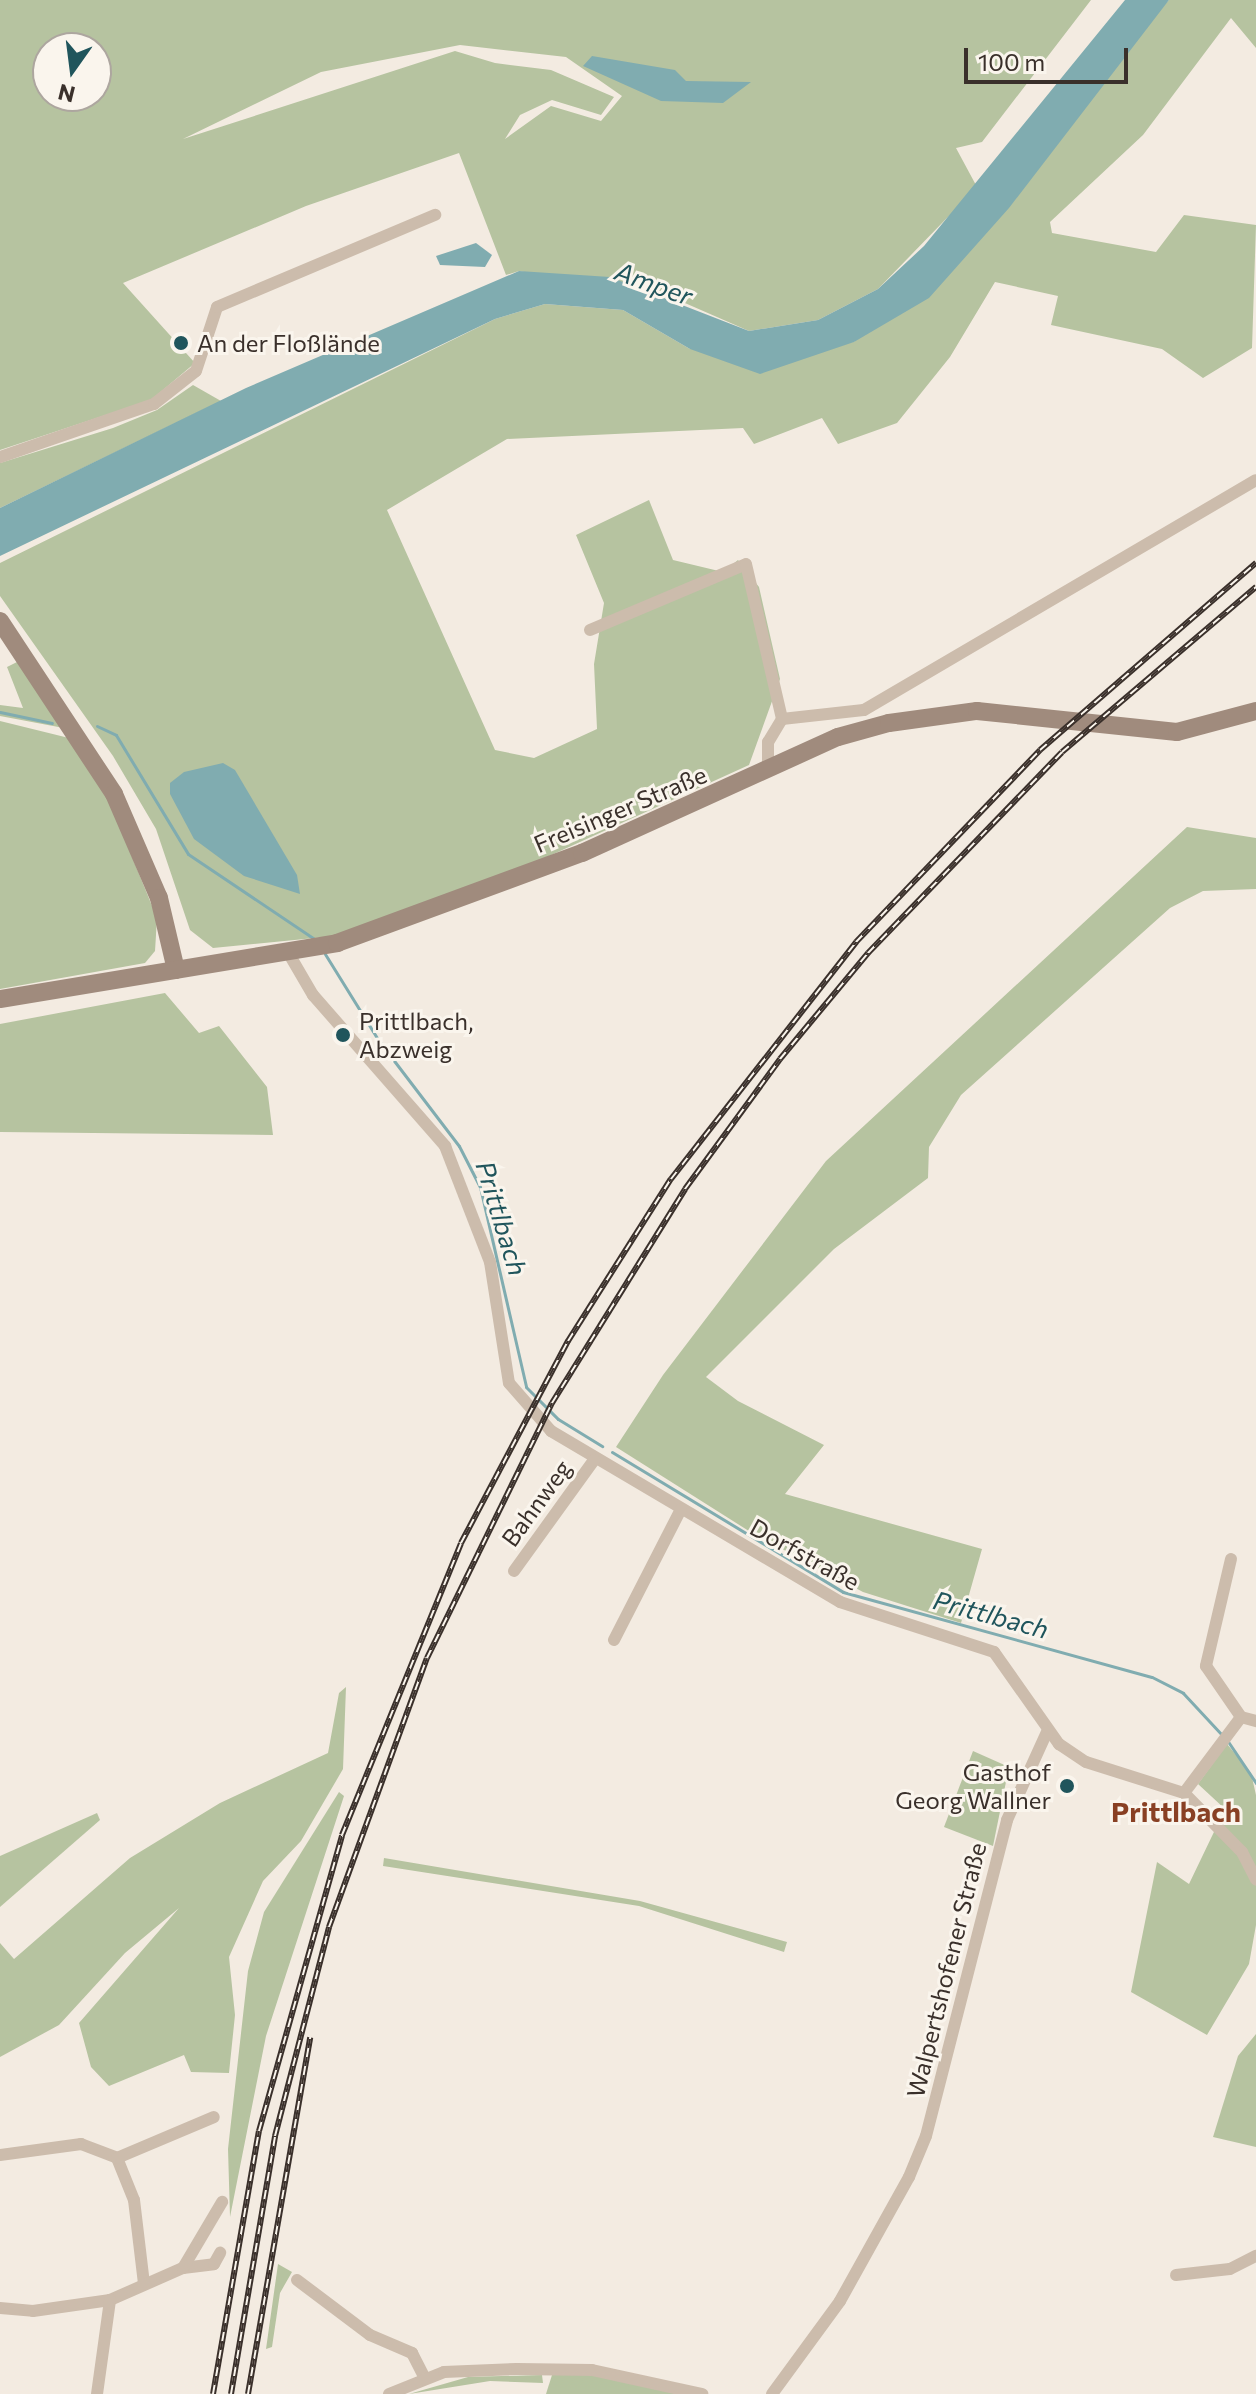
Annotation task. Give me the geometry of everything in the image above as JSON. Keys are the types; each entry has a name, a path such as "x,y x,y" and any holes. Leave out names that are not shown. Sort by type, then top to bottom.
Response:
{"main road":[{"path":"0,621 114,794 159,898 176,970"},
{"name":"Freisinger Straße","path":"0,999 321,947 582,853 838,737 936,714 1011,712 1177,732 1256,711"}],"street":[{"path":"0,457 154,404 196,371 217,307 435,215"},
{"path":"782,719 864,710 1256,480"},
{"path":"590,630 746,564 782,719 768,742 768,770"},
{"name":"Dorfstraße","path":"289,954 313,995 445,1146 490,1262 509,1383 551,1431 588,1457 840,1602 994,1652 1047,1732 1086,1762 1184,1793 1242,1852 1256,1880"},
{"name":"Bahnweg","path":"514,1571 588,1457"},
{"path":"614,1640 681,1509"},
{"path":"1231,1559 1206,1666 1241,1717 1256,1721"},
{"path":"1184,1793 1241,1717"},
{"name":"Walpertshofener Straße","path":"772,2394 840,2301 909,2177 926,2136 1007,1820 1047,1732"},
{"path":"0,2155 81,2144 117,2158 214,2117"},
{"path":"117,2158 134,2200 144,2284"},
{"path":"183,2268 222,2202"},
{"path":"0,2308 33,2311 110,2300 183,2268 214,2264 220,2253"},
{"path":"1176,2275 1230,2269 1256,2256"},
{"path":"297,2280 370,2335 412,2353 424,2377"},
{"path":"97,2394 110,2300"},
{"path":"389,2394 424,2377 517,2369 592,2370 702,2394"}],"green space":[{"path":"0,0 1091,0 982,142 956,148 977,187 878,289 818,320 749,331 678,300 519,271 506,275 459,153 306,206 123,283 195,363 151,400 0,450","holes":["460,45 566,57 622,96 601,121 551,106 505,139 520,115 552,100 601,115 614,97 551,70 495,63 455,51 183,139 321,72"]},
{"path":"1169,0 1256,0 1256,48 1231,18 1143,135 1050,222 1052,233 1156,252 1184,215 1256,225 1252,348 1203,378 1162,349 1051,325 1058,296 995,282 950,357 897,423 838,444 822,418 754,444 743,428 507,439 387,510 495,750 534,758 597,729 594,664 604,603 576,535 649,500 673,560 723,572 738,560 759,587 780,679 749,765 490,883 335,936 213,948 190,930 156,829 113,756 0,596 0,563 495,319 545,304 623,310 690,349 854,342"},
{"path":"193,385 221,401 0,508 0,463 113,428 157,410"},
{"path":"17,662 69,729 0,716 0,705 23,708 7,667"},
{"path":"0,721 73,739 108,798 157,918 155,951 145,963 0,989"},
{"path":"1187,827 1256,838 1256,889 1203,891 1170,908 961,1095 929,1147 928,1178 834,1249 706,1377 738,1401 824,1445 785,1494 982,1549 961,1623 863,1592 752,1533 616,1447 663,1375 826,1161"},
{"path":"165,993 199,1033 219,1026 267,1087 273,1135 0,1132 0,1024"},
{"path":"346,1687 343,1769 301,1841 263,1881 229,1957 235,2015 229,2073 191,2072 184,2055 109,2086 91,2067 79,2023 179,1908 125,1953 59,2025 0,2057 0,1943 14,1959 130,1858 220,1803 328,1753 339,1693"},
{"path":"1227,1744 1251,1773 1256,1795 1256,1925 1249,1964 1207,2035 1131,1992 1157,1862 1189,1884 1225,1809 1198,1784"},
{"path":"973,1751 1009,1767 993,1846 944,1827"},
{"path":"339,1792 344,1796 266,2036 230,2217 228,2149 248,1971 264,1912"},
{"path":"97,1813 100,1820 0,1907 0,1856"},
{"path":"384,1858 640,1901 787,1942 784,1952 639,1906 383,1866"},
{"path":"1256,2034 1256,2147 1213,2137 1238,2056"},
{"path":"278,2264 292,2272 280,2293 272,2347 266,2349"},
{"path":"542,2375 543,2383 490,2381 409,2394 468,2377"},
{"path":"552,2375 592,2375 685,2394 546,2394"}],"water":[{"path":"1125,0 1169,0 1009,208 929,298 854,342 760,374 690,349 623,310 545,304 495,319 0,556 0,508 246,388 519,271 610,277 749,331 818,320 878,289 924,246"},
{"path":"592,56 675,70 686,81 751,82 723,103 661,101 583,66"},
{"path":"476,243 492,255 485,267 440,265 436,256"},
{"path":"223,763 235,770 297,875 300,894 244,876 194,839 170,794 170,783 184,772"}],"waterway":[{"name":"Prittlbach","path":"0,712 52,723"},
{"name":"Prittlbach","path":"97,726 116,735 188,854 313,938"},
{"name":"Prittlbach","path":"325,954 379,1041 459,1146 480,1187 526,1387 558,1419 602,1446"},
{"name":"Prittlbach","path":"612,1452 843,1592 1152,1677 1183,1693 1222,1735"},
{"name":"Prittlbach","path":"1227,1740 1256,1783"}],"railway":[{"path":"213,2394 259,2131 342,1835 461,1543 568,1341 671,1179 856,942 1040,750 1256,563"},
{"path":"231,2394 275,2136 329,1927 427,1658 552,1403 685,1189 780,1059 868,953 1062,752 1256,587"},
{"path":"248,2394 310,2037"}],"place":[{"name":"An der Floßlände","path":"181,343"},
{"name":"Prittlbach, Abzweig","path":"343,1035"},
{"name":"Gasthof Georg Wallner","path":"1067,1786"}],"district":[{"name":"Prittlbach","path":"1176,1811"}],"water label":[{"name":"Amper","path":"654,283"}]}
